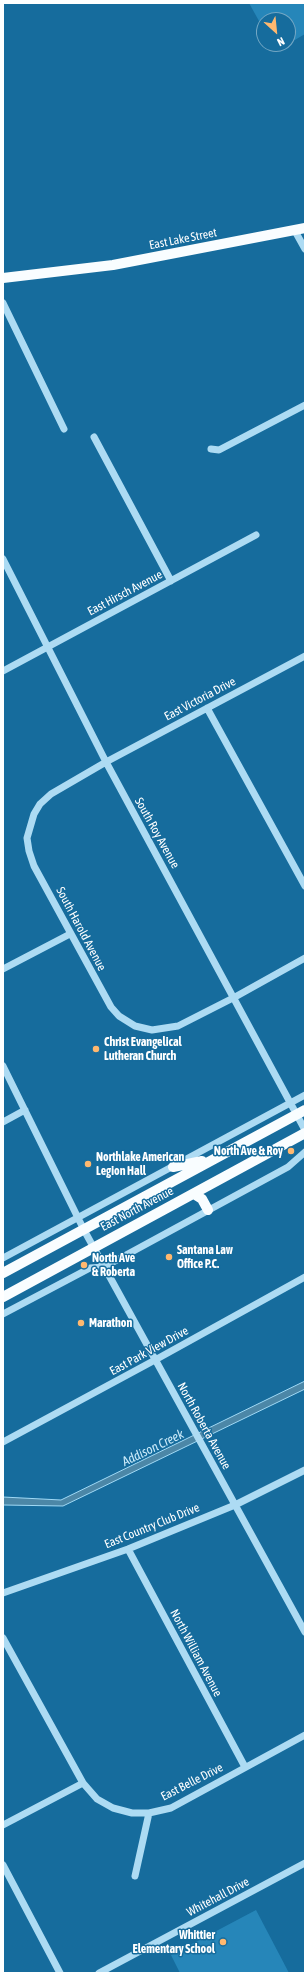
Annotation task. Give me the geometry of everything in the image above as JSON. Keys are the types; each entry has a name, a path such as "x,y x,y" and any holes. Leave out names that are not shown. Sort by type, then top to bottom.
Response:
{"main road":[{"name":"East Lake Street","path":"3,278 65,272 141,260 300,229"},
{"name":"East North Avenue","path":"3,1273 301,1112"},
{"name":"East North Avenue","path":"3,1297 305,1133"},
{"path":"173,1167 219,1156"},
{"path":"194,1194 202,1199 208,1210"}],"street":[{"path":"300,229 305,250"},
{"path":"3,303 64,429"},
{"path":"211,448 219,450 305,405"},
{"path":"94,437 172,581"},
{"name":"East Hirsch Avenue","path":"3,670 256,535"},
{"name":"South Roy Avenue","path":"3,559 106,762 290,1103 301,1112 305,1130"},
{"name":"East Victoria Drive","path":"106,762 305,656"},
{"path":"207,708 305,886"},
{"name":"South Harold Avenue","path":"106,762 51,794 40,804 29,827 28,845 34,866 70,934 111,1007 119,1016 134,1026 152,1030 171,1028 186,1023 305,958"},
{"path":"3,969 70,934"},
{"name":"North Roberta Avenue","path":"3,1066 84,1230 305,1632"},
{"name":"East North Avenue","path":"3,1258 305,1095"},
{"path":"3,1122 25,1110"},
{"path":"3,1314 90,1268 104,1267 288,1167 305,1152"},
{"name":"East Park View Drive","path":"3,1442 156,1360 305,1277"},
{"name":"East Country Club Drive","path":"3,1593 128,1549 235,1505 305,1470"},
{"name":"North William Avenue","path":"128,1549 245,1767"},
{"name":"East Belle Drive","path":"3,1638 83,1783 97,1799 113,1808 132,1813 149,1813 171,1808 305,1734"},
{"path":"3,1825 83,1783"},
{"path":"135,1876 149,1813"},
{"name":"Whitehall Drive","path":"99,1973 305,1863"},
{"path":"3,1866 60,1973"}],"shaded area":[{"path":"249,3 305,3 305,34 296,39 296,12 256,12 256,16"},
{"path":"305,1381 305,1389 63,1506 3,1505 3,1497 61,1500"},
{"name":"Whittier Elementary School","path":"256,1910 289,1973 180,1973 171,1955"}],"place":[{"name":"Christ Evangelical Lutheran Church","path":"96,1049"},
{"name":"North Ave & Roy","path":"291,1151"},
{"name":"Northlake American Legion Hall","path":"88,1164"},
{"name":"Santana Law Office P.C.","path":"169,1257"},
{"name":"North Ave & Roberta","path":"84,1265"},
{"name":"Marathon","path":"81,1323"},
{"name":"Whittier Elementary School","path":"223,1942"}],"water label":[{"name":"Addison Creek","path":"153,1448"}]}
